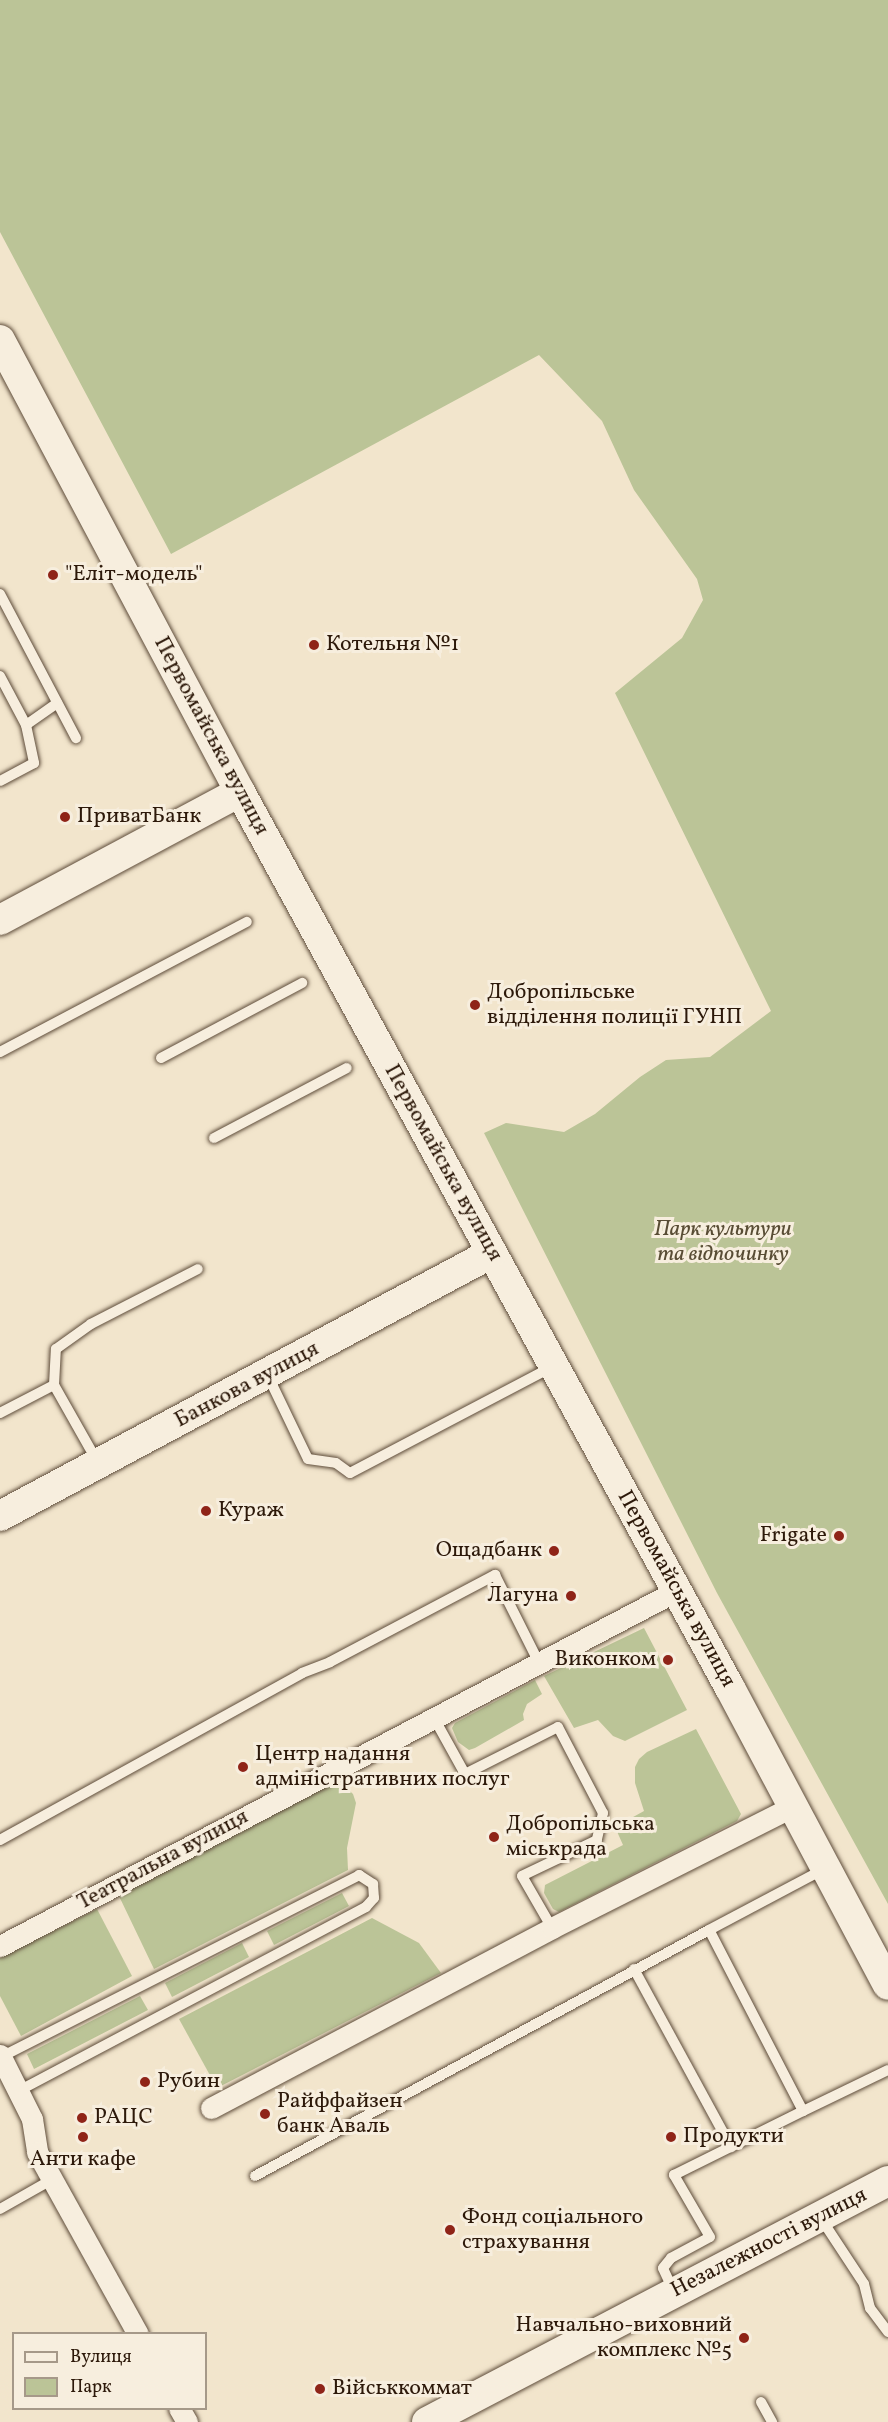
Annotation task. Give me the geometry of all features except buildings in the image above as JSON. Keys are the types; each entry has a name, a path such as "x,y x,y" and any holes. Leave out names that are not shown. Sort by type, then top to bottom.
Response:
{"main road":[{"name":"Первомайська вулиця","path":"0,340 12,371 794,1806 888,1985"},
{"path":"0,920 240,792"},
{"name":"Банкова вулиця","path":"0,1516 492,1254"},
{"name":"Незалежності вулиця","path":"428,2422 888,2181"}],"street":[{"name":"Театральна вулиця","path":"0,1946 434,1718 540,1665 676,1591"},
{"path":"211,2108 552,1928 794,1806"},
{"path":"0,2056 32,2119 37,2152 137,2332"}],"lane":[{"path":"0,594 76,738"},
{"path":"0,676 26,726 34,763 0,782"},
{"path":"26,726 57,703"},
{"path":"0,1052 247,922"},
{"path":"161,1058 302,983"},
{"path":"214,1138 348,1068"},
{"path":"99,1464 54,1385 56,1349 72,1335 198,1269"},
{"path":"267,1374 308,1459 336,1463 350,1473 555,1366"},
{"path":"0,1413 54,1385"},
{"path":"0,1840 302,1673 330,1662 495,1575 540,1665"},
{"path":"434,1718 465,1774 558,1727 603,1813 597,1840 522,1876 552,1928"},
{"path":"255,2176 634,1969 825,1868"},
{"path":"0,2056 359,1875 373,1884 374,1898 366,1907 19,2091"},
{"path":"709,1930 803,2111"},
{"path":"634,1969 731,2147"},
{"path":"674,2292 663,2268 671,2258 710,2237 674,2175 888,2070"},
{"path":"0,2209 53,2180"},
{"path":"820,2217 864,2284 870,2308 888,2332"},
{"path":"761,2402 772,2422"}],"green space":[{"name":"Парк культури та відпочинку","path":"0,0 888,0 888,1904 717,1593 484,1133 506,1123 564,1132 595,1114 640,1077 666,1060 710,1057 771,1011 615,693 682,638 703,600 697,579 634,490 602,421 539,355 171,554 0,232"},
{"path":"644,1628 687,1710 625,1741 613,1736 598,1720 574,1728 544,1676"},
{"path":"535,1680 542,1694 527,1704 523,1714 524,1720 469,1750 458,1742 452,1728 455,1723"},
{"path":"696,1729 741,1814 737,1821 559,1912 553,1909 544,1893 545,1885 623,1845 615,1827 644,1811 635,1783 635,1767 639,1759 647,1752"},
{"path":"337,1779 353,1794 356,1803 347,1848 348,1870 154,1969 118,1894"},
{"path":"342,1893 349,1906 274,1945 267,1931"},
{"path":"97,1909 132,1976 21,2036 0,1996 0,1958"},
{"path":"372,1918 419,1943 441,1973 217,2088 179,2019"},
{"path":"242,1943 249,1957 172,1997 165,1983"},
{"path":"140,1996 148,2010 34,2069 27,2054"}],"place":[{"name":"\"Еліт-модель\"","path":"53,575"},
{"name":"Котельня №1","path":"314,645"},
{"name":"ПриватБанк","path":"65,817"},
{"name":"Добропільське відділення полиції ГУНП","path":"475,1005"},
{"name":"Кураж","path":"206,1511"},
{"name":"Frigate","path":"839,1536"},
{"name":"Ощадбанк","path":"554,1551"},
{"name":"Лагуна","path":"571,1596"},
{"name":"Виконком","path":"668,1660"},
{"name":"Центр надання адміністративних послуг","path":"243,1767"},
{"name":"Добропільська міськрада","path":"494,1837"},
{"name":"Рубин","path":"145,2082"},
{"name":"Райффайзен банк Аваль","path":"265,2114"},
{"name":"РАЦС","path":"82,2118"},
{"name":"Анти кафе","path":"83,2137"},
{"name":"Продукти","path":"671,2137"},
{"name":"Фонд соціального страхування","path":"450,2230"},
{"name":"Навчально-виховний комплекс №5","path":"744,2338"},
{"name":"Військкоммат","path":"320,2389"}]}
